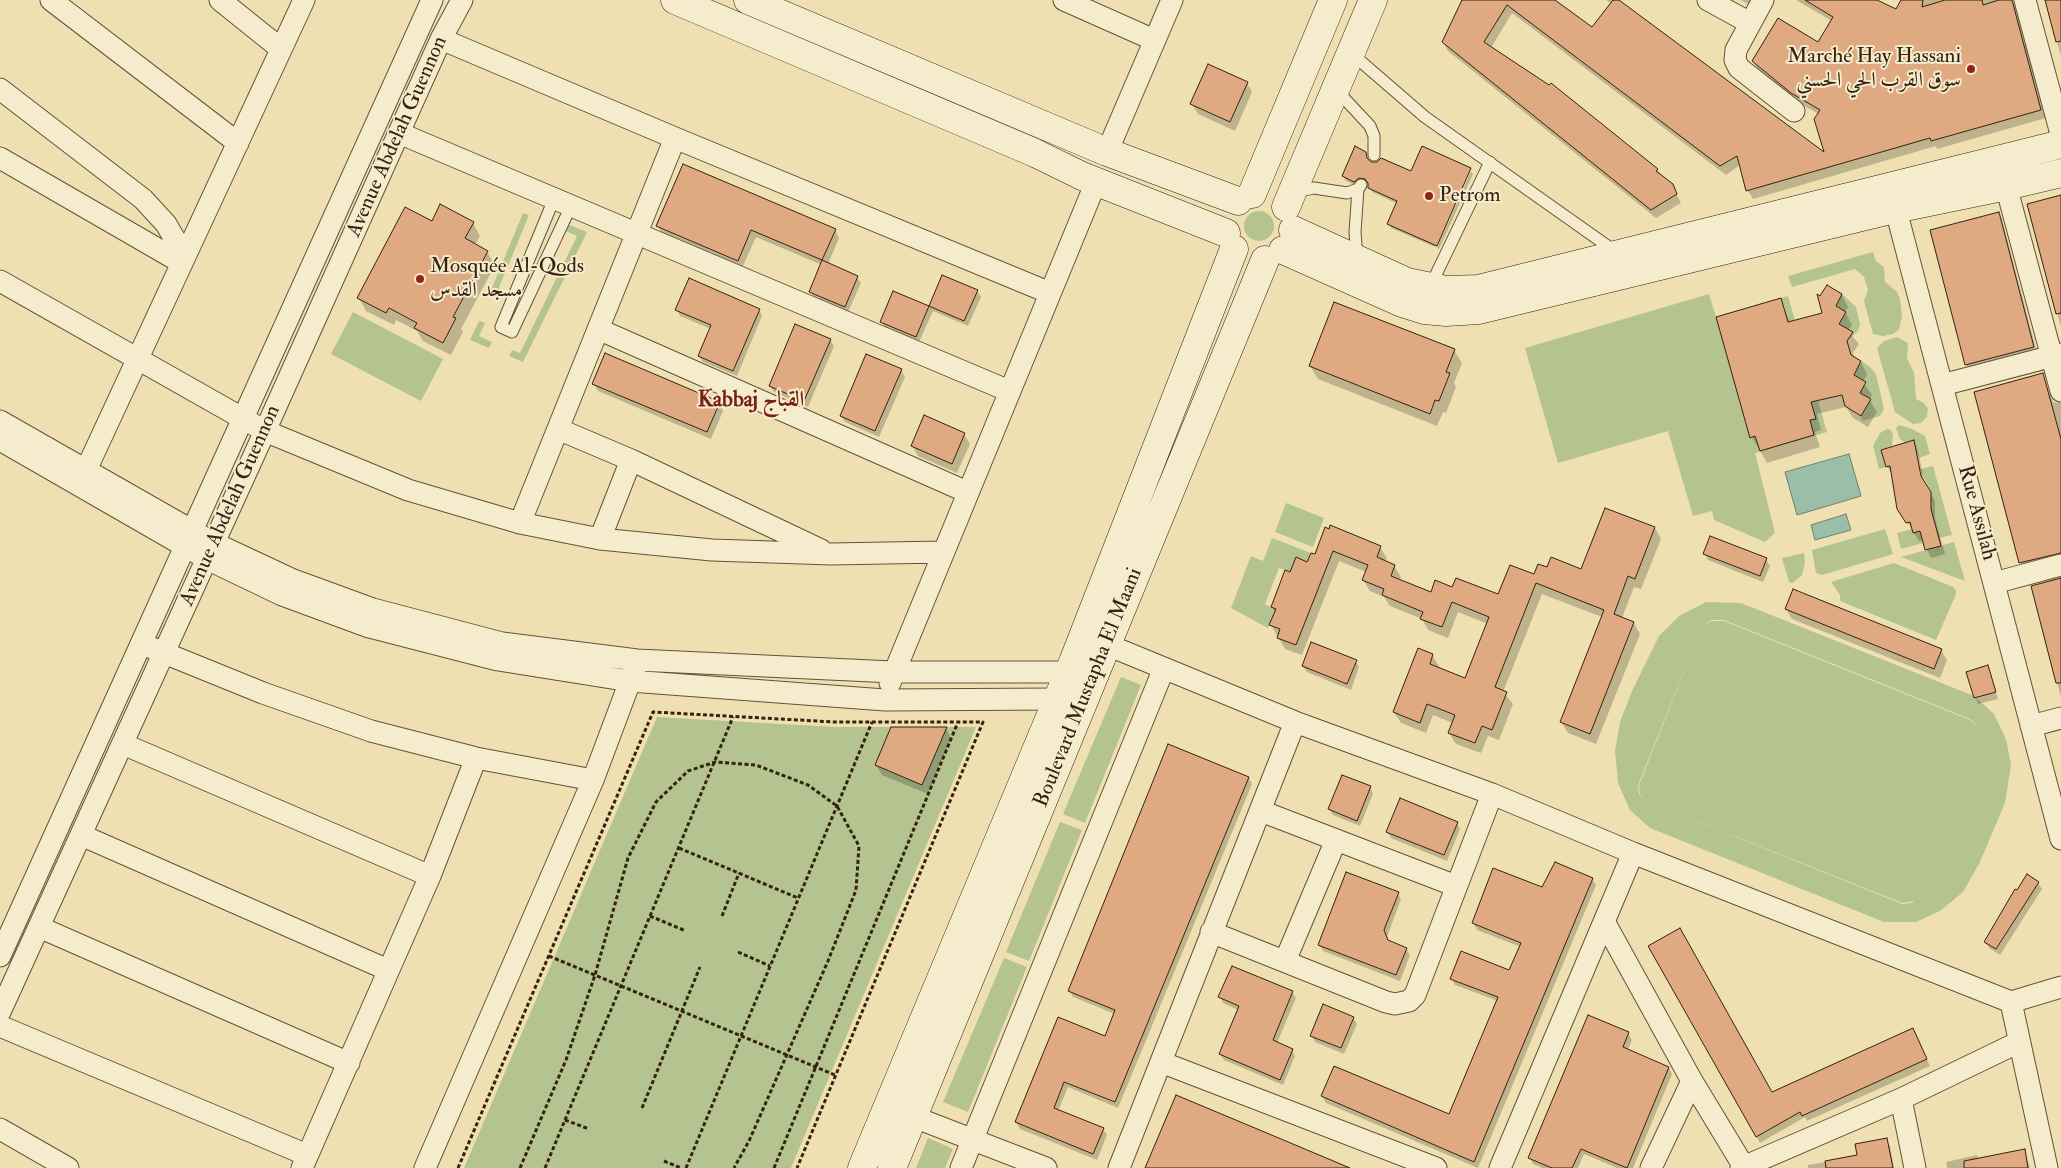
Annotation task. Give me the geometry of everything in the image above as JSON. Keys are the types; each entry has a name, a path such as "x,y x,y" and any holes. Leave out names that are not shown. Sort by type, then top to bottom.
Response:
{"main road":[{"path":"675,0 1035,153 1230,241 1248,258 1284,228"},
{"path":"748,0 1108,152 1245,198 1271,195 1284,228 1402,303 1424,310 1454,312 1489,308 1893,198 1998,159 2061,144"},
{"path":"1230,241 1229,212 1245,198 1333,0"},
{"name":"Boulevard Mustapha El Maani","path":"862,1168 1069,672 1095,640 1186,456 1284,228 1338,83 1372,0"},
{"path":"1096,182 1108,152"},
{"path":"1284,228 1407,282 1430,288 1478,289 1619,254 1893,198 2007,186 2061,173"},
{"name":"Boulevard Mustapha El Maani","path":"892,1168 914,1117 1095,640 1158,446 1230,241"},
{"path":"1158,446 1186,456"}],"street":[{"path":"51,0 238,143"},
{"path":"220,0 281,49"},
{"path":"83,478 304,0"},
{"name":"Avenue Abdelah Guennon","path":"0,956 140,642 432,0"},
{"name":"Avenue Abdelah Guennon","path":"0,1012 164,654 441,39 462,0"},
{"path":"1064,0 1154,40"},
{"path":"1108,152 1172,0"},
{"path":"1708,0 1750,23"},
{"path":"1763,0 1736,50 1735,60 1739,68 1794,111"},
{"path":"2025,0 2061,134"},
{"path":"441,39 1050,293"},
{"path":"0,89 149,204 166,224 177,243 182,263"},
{"path":"399,133 1009,391"},
{"path":"520,523 675,138"},
{"path":"0,158 182,263"},
{"path":"1998,159 2056,356 2061,392"},
{"path":"885,700 893,672 1096,182"},
{"name":"Rue Assilah","path":"1893,198 2061,838"},
{"path":"0,281 265,431 408,490 520,523 600,539 712,550 831,554 942,552"},
{"path":"598,329 967,492"},
{"path":"1942,385 2056,356"},
{"path":"0,421 83,478 282,595 366,626 498,660 630,681 885,700 1058,699"},
{"path":"558,429 631,460 831,554"},
{"path":"0,440 83,478"},
{"path":"600,539 631,460"},
{"path":"210,551 291,578 373,609 502,643 637,660 893,672 1069,672"},
{"path":"1994,583 2061,565"},
{"path":"1095,640 1295,722 1492,794 1633,853 2011,1002 2061,987"},
{"path":"140,642 164,654 262,693 370,731 476,758 593,780"},
{"path":"425,1168 593,780 637,660"},
{"path":"961,1168 1164,668"},
{"path":"2031,726 2061,718"},
{"path":"1119,1168 1295,722"},
{"path":"123,744 430,876"},
{"path":"0,1026 304,1162 430,876 476,758"},
{"path":"1211,932 1386,1002 1395,1004 1409,1001 1415,995 1492,794"},
{"path":"1261,811 1456,886"},
{"path":"80,835 388,970"},
{"path":"1285,961 1336,840"},
{"path":"1500,1168 1606,923 1633,853"},
{"path":"1606,923 1692,1081 1742,1167 1775,1162 2018,1042"},
{"path":"39,927 349,1063"},
{"path":"2011,1002 2046,1168"},
{"path":"1161,1062 1436,1168"},
{"path":"1651,1168 1692,1081"},
{"path":"1902,1099 1914,1168"},
{"path":"914,1117 973,1138 1046,1168"},
{"path":"0,1129 68,1168"}],"lane":[{"path":"1350,53 1425,117 1619,254"},
{"path":"1338,83 1342,96 1370,126 1374,136 1374,155"},
{"path":"1430,288 1490,162"},
{"path":"1284,228 1302,189 1314,188 1347,193 1360,187 1355,232 1358,260"},
{"path":"562,202 512,332 501,327 562,202"}],"path":[{"path":"458,1168 653,712 872,722 983,722 797,1168"},
{"path":"545,1168 733,717"},
{"path":"686,1168 872,722"},
{"path":"774,1168 958,722"},
{"path":"520,1168 566,1060 595,975 628,858 656,802 688,771 714,762 756,765 808,785 837,806 859,846 856,890 788,1056 750,1142 734,1168"},
{"path":"679,848 798,898"},
{"path":"722,916 740,874"},
{"path":"650,916 686,931"},
{"path":"738,952 770,966"},
{"path":"549,956 835,1075"},
{"path":"642,1108 700,967"},
{"path":"565,1120 589,1130"},
{"path":"664,1161 681,1168"}],"shaded area":[{"path":"1259,211 1270,215 1274,226 1270,237 1259,241 1248,237 1244,226 1248,215"},
{"path":"523,213 529,215 498,290 492,288"},
{"path":"567,224 587,232 523,362 509,356 512,350 520,353 577,236 564,230"},
{"path":"1873,252 1876,261 1884,267 1885,282 1897,292 1900,299 1902,316 1899,329 1893,334 1883,336 1873,334 1864,301 1868,290 1864,277 1855,269 1792,287 1788,276"},
{"path":"1709,294 1716,317 1788,296 1827,432 1755,453 1775,533 1765,542 1714,520 1712,511 1693,516 1668,431 1558,463 1525,348"},
{"path":"1842,294 1856,307 1860,324 1858,331 1847,341 1853,332 1839,324 1846,312 1836,306"},
{"path":"353,312 443,359 421,401 331,354"},
{"path":"479,321 485,323 479,336 492,342 489,348 470,340"},
{"path":"1897,337 1908,343 1907,358 1914,373 1916,399 1924,403 1928,409 1927,417 1921,423 1913,424 1895,412 1877,348 1884,341"},
{"path":"1861,361 1876,374 1884,409 1880,416 1862,421 1861,416 1871,399 1860,393 1865,382 1854,375"},
{"path":"1899,425 1910,428 1925,436 1930,454 1919,458 1914,441 1906,443 1900,439 1896,428"},
{"path":"1887,429 1891,430 1893,435 1892,446 1881,450 1886,467 1879,469 1873,446 1880,433"},
{"path":"1849,454 1861,496 1797,515 1785,472"},
{"path":"1933,466 1952,535 1939,538 1934,521 1927,523 1931,509 1931,492 1920,469"},
{"path":"1286,503 1324,518 1313,547 1275,532"},
{"path":"1846,514 1851,530 1815,540 1811,525"},
{"path":"1885,529 1893,554 1822,575 1816,573 1812,550"},
{"path":"1912,529 1913,533 1920,531 1923,543 1901,549 1897,533"},
{"path":"1272,538 1311,553 1307,562 1296,557 1290,572 1279,568 1265,604 1276,609 1268,628 1231,608 1251,556 1263,561"},
{"path":"1954,542 1965,581 1901,557"},
{"path":"1804,553 1805,562 1802,575 1793,583 1789,582 1782,558"},
{"path":"1894,563 1953,587 1956,590 1936,640 1840,601 1840,595 1831,582"},
{"path":"1706,602 1741,603 1974,696 1994,714 2006,739 2011,765 2005,803 1979,864 1963,892 1940,911 1916,922 1884,922 1650,828 1630,810 1618,783 1615,751 1620,722 1632,691 1659,636 1679,616","holes":["1711,620 1724,620 1970,719 1981,729 1970,720 1724,621 1711,621 1702,627","1702,627 1639,785 1640,794 1647,801 1639,794 1638,785","1647,801 1902,903 1914,901 1902,904"]},
{"path":"1121,677 1141,685 1085,823 1063,814"},
{"path":"657,717 835,727 976,727 791,1168 464,1168"},
{"path":"1060,822 1082,830 1029,961 1006,952"},
{"path":"1004,958 1027,967 968,1112 943,1102"},
{"path":"928,1138 953,1149 945,1168 916,1168"}],"building":[{"path":"1462,0 1555,0 1592,27 1613,0 1619,0 1824,152 1814,119 1820,110 1791,93 1752,61 1778,18 1818,42 1833,17 1805,0 1877,0 1896,9 1901,0 1923,0 1922,7 1945,0 1982,0 1983,5 1999,0 2012,0 2041,110 1931,141 1930,138 1746,191 1737,156 1720,166 1507,5 1484,42 1549,85 1551,83 1658,169 1656,171 1673,184 1677,194 1651,210 1442,42"},
{"path":"2045,0 2061,0 2061,41 2056,42"},
{"path":"1208,64 1248,82 1230,122 1190,104"},
{"name":"Petrom","path":"1355,146 1366,152 1367,158 1371,162 1377,162 1381,158 1411,171 1422,146 1471,168 1437,246 1387,224 1397,201 1368,188 1368,183 1365,179 1359,178 1354,182 1342,176"},
{"path":"683,164 836,229 822,260 751,230 738,261 656,226"},
{"path":"2061,195 2061,313 2056,314 2027,204"},
{"name":"Mosquée Al-Qods مسجد القدس","path":"440,204 474,222 465,238 488,251 453,317 456,318 443,343 414,328 417,323 389,308 386,313 357,298 405,207 432,221"},
{"path":"1999,212 2034,347 1965,365 1930,230"},
{"path":"822,260 858,276 845,307 809,292"},
{"path":"942,275 978,290 964,321 929,306"},
{"path":"689,278 760,309 733,371 698,356 711,325 675,310"},
{"path":"1827,285 1842,294 1836,306 1846,312 1839,324 1853,332 1847,341 1851,355 1861,361 1854,375 1866,382 1860,393 1871,399 1861,416 1845,406 1842,395 1811,402 1816,419 1810,420 1814,435 1760,451 1755,436 1750,438 1716,317 1781,298 1788,322 1822,313 1817,294 1820,296"},
{"path":"893,291 929,306 916,337 880,322"},
{"path":"1334,302 1455,349 1446,372 1450,373 1439,401 1435,400 1430,414 1309,366"},
{"path":"795,324 831,339 804,401 769,386"},
{"path":"605,353 720,402 707,432 592,384"},
{"path":"866,354 902,369 875,431 840,416"},
{"path":"2043,373 2061,439 2061,553 2019,563 1974,392"},
{"path":"924,415 965,433 952,464 911,446"},
{"path":"1914,440 1921,476 1931,492 1931,509 1941,546 1925,550 1920,531 1913,533 1910,522 1906,523 1897,509 1890,466 1886,467 1881,450"},
{"path":"1605,508 1655,527 1635,579 1628,576 1614,614 1634,622 1590,734 1560,722 1604,610 1536,583 1495,687 1507,692 1492,730 1482,726 1475,743 1448,733 1455,715 1427,704 1420,723 1393,712 1418,648 1433,654 1430,664 1465,678 1489,617 1452,602 1442,627 1420,619 1423,612 1382,595 1384,589 1362,580 1368,565 1333,551 1296,645 1277,638 1280,629 1269,625 1276,609 1271,607 1285,570 1290,572 1296,557 1307,562 1311,553 1315,554 1325,527 1329,529 1330,525 1381,546 1377,557 1395,565 1391,576 1431,592 1435,580 1452,587 1456,578 1498,594 1510,565 1534,574 1538,564 1547,567 1551,557 1581,569"},
{"path":"1710,536 1767,558 1760,576 1703,554"},
{"path":"2061,578 2061,683 2056,683 2031,586"},
{"path":"1793,589 1942,649 1934,669 1785,609"},
{"path":"1311,642 1357,660 1347,684 1302,666"},
{"path":"1988,665 1996,692 1974,698 1966,672"},
{"path":"891,727 947,727 922,785 875,765"},
{"path":"1168,744 1249,777 1115,1102 1064,1082 1054,1108 1104,1128 1093,1154 1015,1122 1058,1017 1105,1036 1115,1010 1068,991"},
{"path":"1342,775 1371,786 1357,821 1328,809"},
{"path":"1400,798 1458,822 1444,855 1386,832"},
{"path":"1555,862 1593,878 1474,1162 1321,1096 1334,1066 1449,1114 1498,997 1450,979 1461,951 1509,970 1521,943 1472,923 1493,868 1542,887"},
{"path":"1346,872 1399,892 1384,930 1388,940 1407,948 1396,975 1318,945"},
{"path":"2027,874 2039,882 1996,949 1984,942 2015,889 2017,890"},
{"path":"1680,928 1772,1092 1913,1028 1927,1059 1802,1116 1800,1112 1756,1137 1648,946"},
{"path":"1232,966 1293,991 1273,1040 1293,1049 1280,1080 1219,1054 1239,1006 1218,997"},
{"path":"1323,1004 1354,1017 1341,1048 1310,1036"},
{"path":"1588,1015 1629,1032 1623,1047 1669,1067 1627,1168 1581,1149 1572,1168 1552,1168 1528,1158"},
{"path":"1176,1095 1262,1131 1350,1168 1145,1168"},
{"path":"1887,1138 1893,1168 1826,1168 1825,1161 1857,1155 1855,1144"},
{"path":"2025,1149 2028,1168 1964,1168 1964,1161"}],"place":[{"name":"Marché Hay Hassani سوق القرب الحي الحسني","path":"1971,69"},
{"name":"Petrom","path":"1429,196"},
{"name":"Mosquée Al-Qods مسجد القدس","path":"420,279"}],"district":[{"name":"Kabbaj القباج","path":"751,401"}]}
